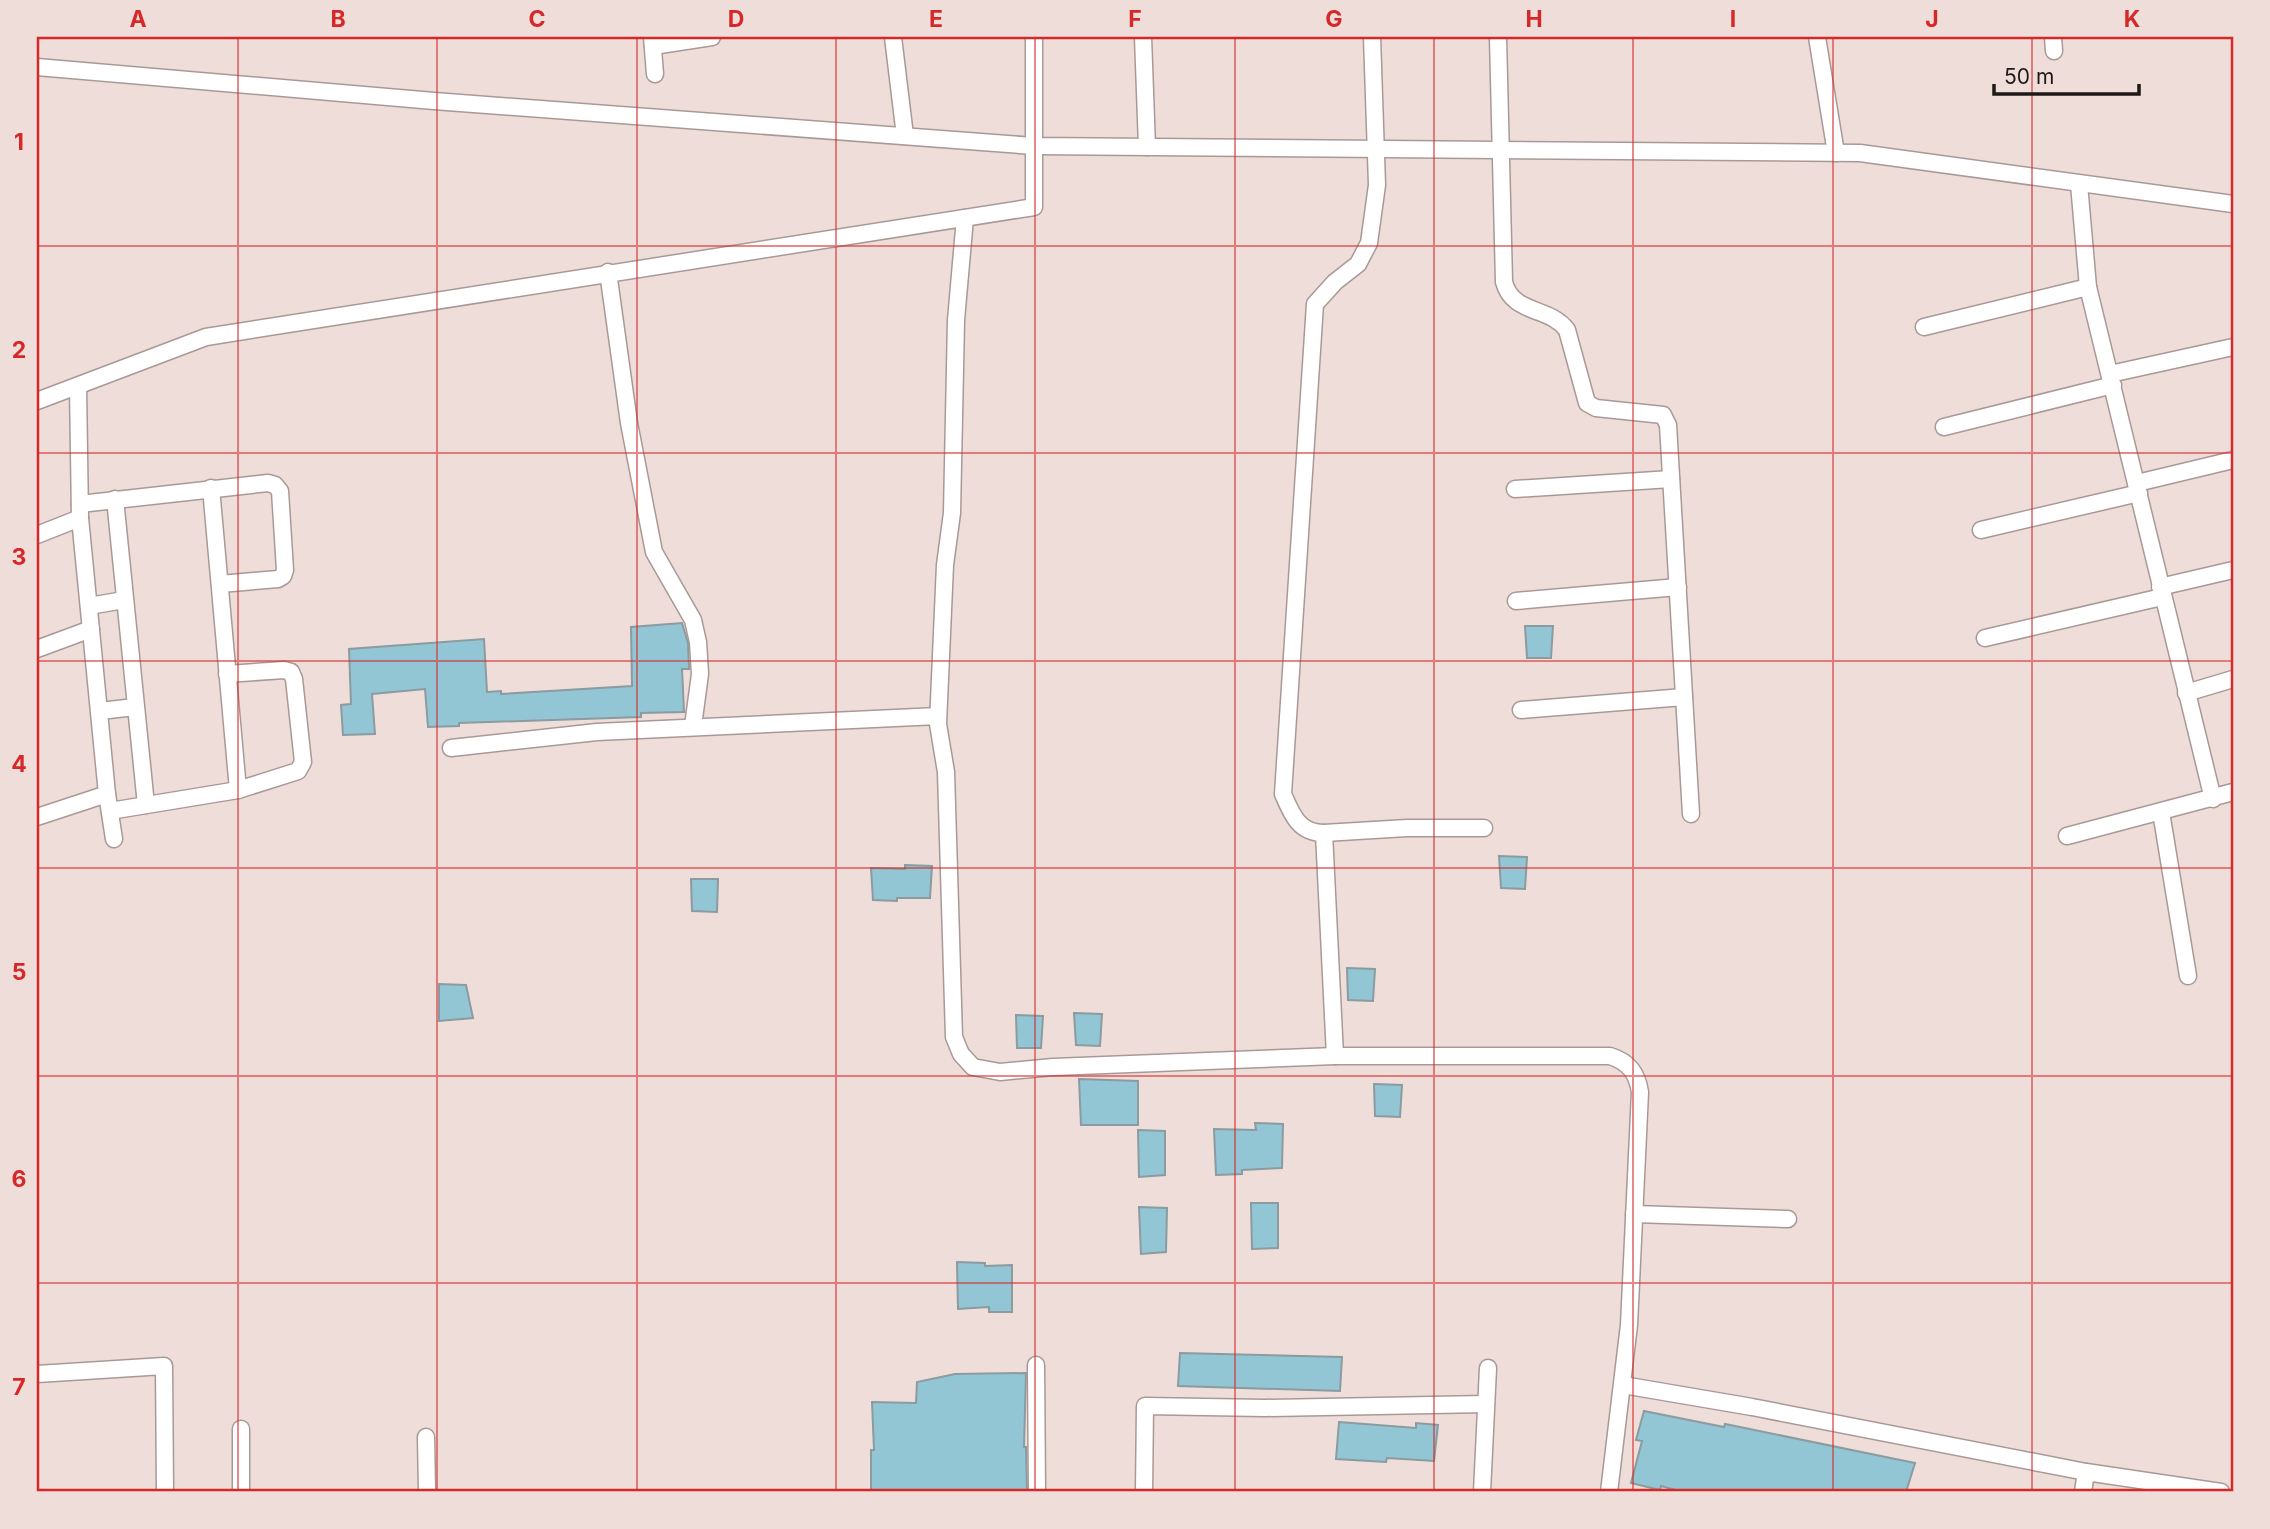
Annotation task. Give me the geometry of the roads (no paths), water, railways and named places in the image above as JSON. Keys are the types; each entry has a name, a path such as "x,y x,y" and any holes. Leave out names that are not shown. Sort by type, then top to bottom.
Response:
{"street":[{"path":"655,74 652,41 712,37"},
{"path":"893,37 905,136"},
{"path":"37,401 206,337 1034,207 1034,37"},
{"path":"1143,37 1147,147"},
{"path":"1372,37 1377,185 1369,243 1358,264 1335,282 1315,304 1283,794 1290,811 1301,826 1312,833 1407,828 1484,828"},
{"path":"1498,37 1504,282 1507,294 1517,303 1561,322 1567,330 1587,403 1596,408 1663,415 1668,425 1691,814"},
{"path":"1817,37 1836,153"},
{"path":"37,68 434,102 1034,146 1860,153 2233,204"},
{"path":"2079,184 2088,287 2213,799"},
{"path":"965,218 956,320 952,513 945,565 938,716 946,772 954,1037 961,1054 973,1067 1000,1072 1335,1056 1610,1056 1620,1059 1638,1077 1640,1092 1629,1325 1609,1492"},
{"path":"608,272 629,423 654,552 693,620 698,642 700,674 693,726"},
{"path":"1924,327 2088,287"},
{"path":"1944,428 2233,346"},
{"path":"78,386 80,511 107,794 114,839"},
{"path":"1981,530 2233,460"},
{"path":"1515,489 1671,479"},
{"path":"37,535 80,511 115,499 268,483 275,485 280,491 285,569 283,576 278,579 220,584"},
{"path":"211,488 238,790"},
{"path":"115,499 146,805"},
{"path":"1985,638 2161,592 2233,570"},
{"path":"1516,601 1678,587"},
{"path":"89,606 124,600"},
{"path":"37,649 91,629"},
{"path":"110,811 238,790 298,771 303,762 291,672 284,670 227,674"},
{"path":"2186,693 2233,679"},
{"path":"1521,710 1684,697"},
{"path":"100,711 135,707"},
{"path":"451,748 597,732 938,716"},
{"path":"2067,836 2233,792"},
{"path":"37,817 107,794"},
{"path":"2161,812 2188,976"},
{"path":"1324,834 1335,1056"},
{"path":"1634,1214 1788,1219"},
{"path":"1036,1365 1037,1492"},
{"path":"37,1374 164,1366 165,1492 159,1492"},
{"path":"1482,1492 1488,1368"},
{"path":"1623,1385 1752,1407 2086,1472 2221,1492"},
{"path":"1144,1492 1145,1406 1265,1408 1486,1404"},
{"path":"241,1429 241,1492"},
{"path":"426,1437 426,1492"},
{"path":"2083,1492 2086,1472"}]}
